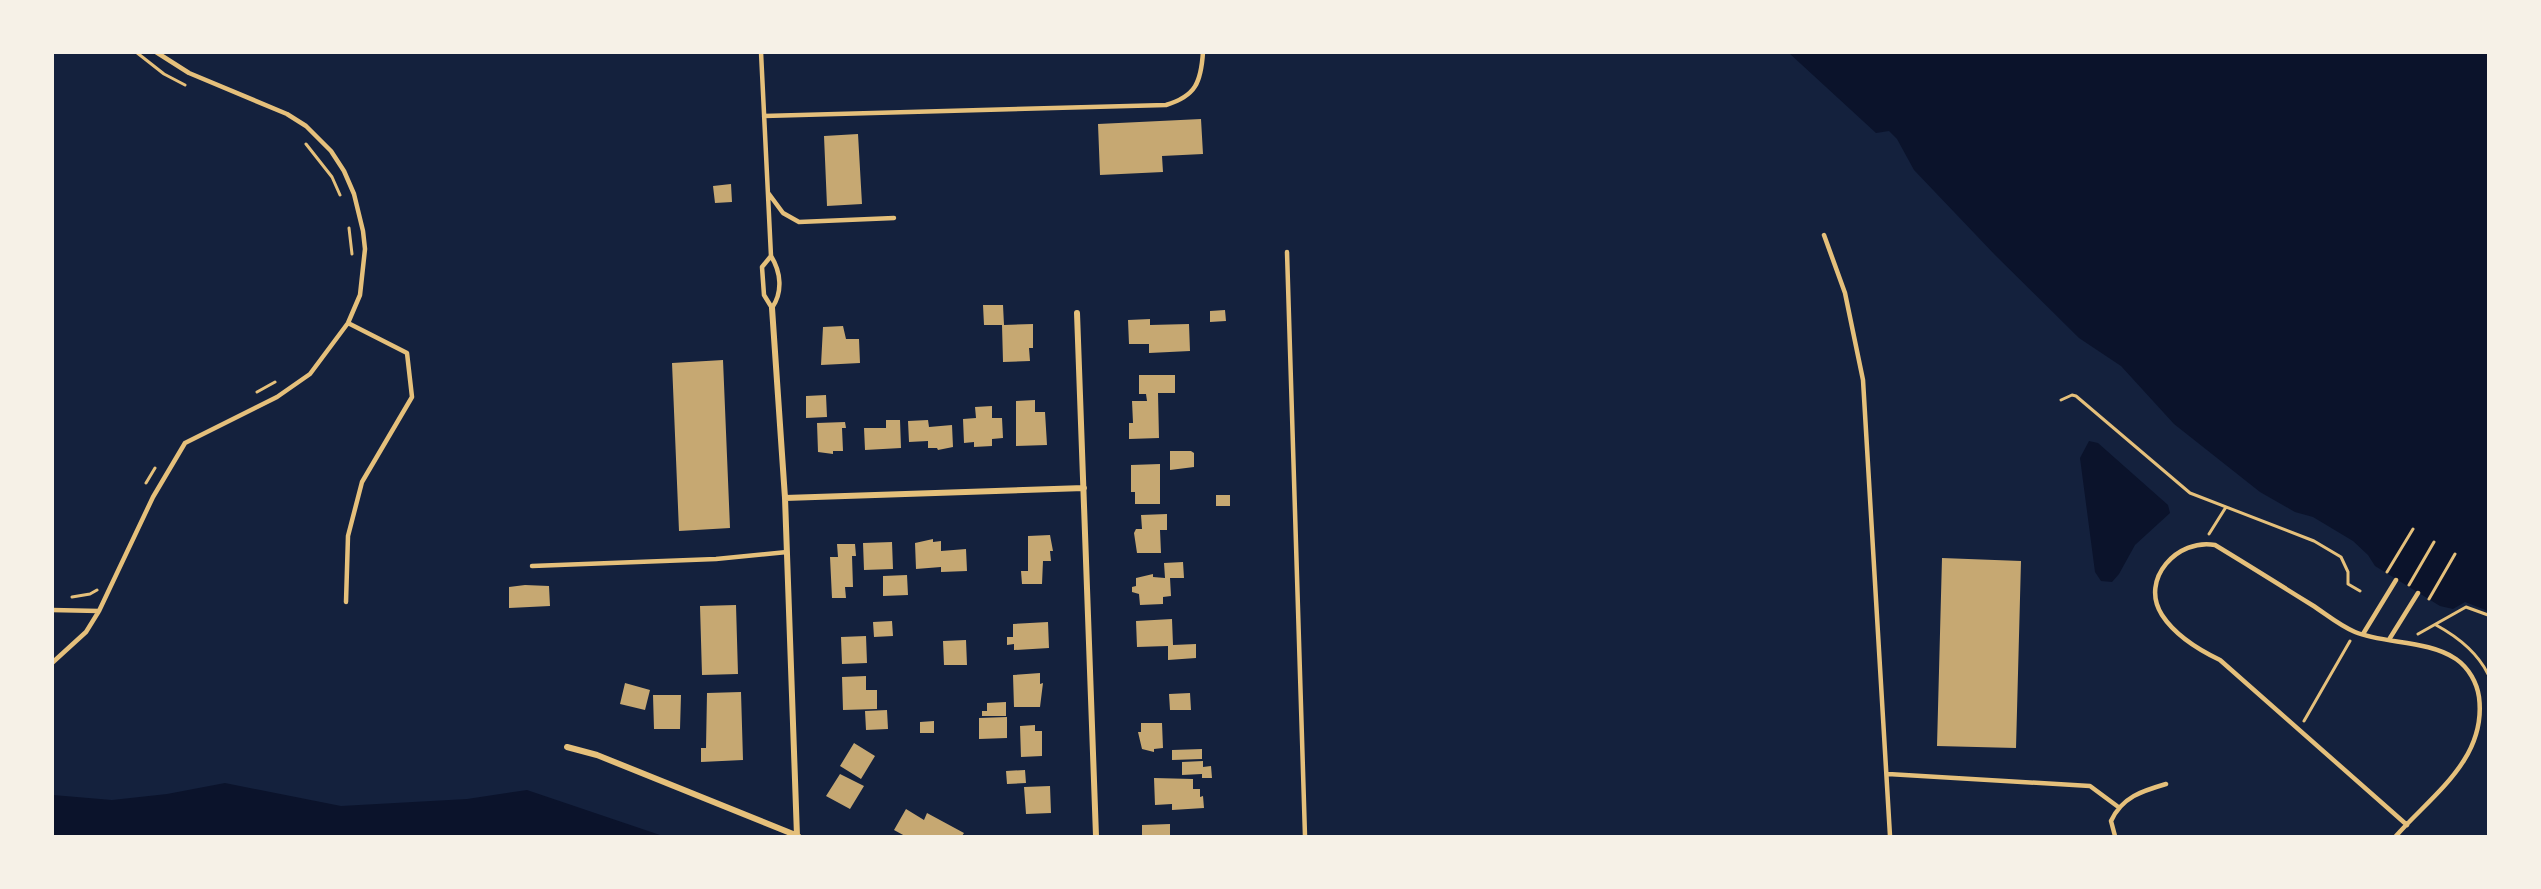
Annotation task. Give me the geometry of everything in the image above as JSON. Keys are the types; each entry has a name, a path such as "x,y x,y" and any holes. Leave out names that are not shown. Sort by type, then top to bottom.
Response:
{"street":[{"path":"567,747 597,755 797,836 785,498 772,308"},
{"path":"1077,313 1096,837"},
{"path":"785,498 1084,488"}],"lane":[{"path":"52,663 86,632 99,611 153,497 185,443 277,397 310,374 348,323 360,295 365,249 354,194 344,171 331,151 306,126 287,114 189,73 156,52"},
{"path":"761,52 771,256 777,266 780,296 772,308 765,295 762,267 771,256"},
{"path":"764,116 1166,105 1181,100 1191,92 1201,77 1203,52"},
{"path":"768,192 783,213 799,222 894,218"},
{"path":"1824,235 1845,292 1863,380 1890,837"},
{"path":"1287,252 1305,837"},
{"path":"346,602 348,536 362,482 412,397 407,353 348,323"},
{"path":"2396,837 2461,768 2472,751 2479,731 2481,711 2478,691 2469,672 2456,658 2390,638 2356,632 2215,545 2204,543 2183,549 2163,566 2156,589 2160,613 2177,632 2203,652 2220,660 2407,825"},
{"path":"532,566 716,560 787,552"},
{"path":"2363,634 2396,580"},
{"path":"2390,638 2418,593"},
{"path":"52,610 99,611"},
{"path":"1888,774 2090,786 2118,806"},
{"path":"2115,837 2111,820 2118,806 2139,792 2166,784"}],"path":[{"path":"136,52 164,74 191,88"},
{"path":"302,140 332,177 341,198"},
{"path":"349,225 352,255"},
{"path":"254,394 281,380"},
{"path":"2061,400 2072,395 2076,396 2186,490 2314,541 2341,557 2348,572 2348,584 2360,591"},
{"path":"142,490 158,464"},
{"path":"2204,543 2226,507"},
{"path":"2385,576 2413,529"},
{"path":"2407,589 2434,542"},
{"path":"2428,600 2455,554"},
{"path":"70,598 90,594 99,588"},
{"path":"2488,615 2466,607 2436,625 2452,634 2472,651 2488,674"},
{"path":"2304,722 2356,632"}],"water":[{"path":"1789,53 2488,53 2488,611 2465,602 2453,609 2440,606 2375,566 2368,555 2353,541 2313,517 2295,512 2260,492 2174,424 2121,366 2079,338 1995,255 1914,170 1897,139 1889,131 1876,133"},
{"path":"2089,441 2098,443 2168,505 2170,513 2135,545 2112,582 2101,581 2095,572 2080,458"},
{"path":"225,783 341,806 467,799 527,790 663,836 53,836 53,795 112,800 167,794"}],"building":[{"path":"1201,119 1203,154 1162,156 1163,172 1100,175 1098,124"},
{"path":"858,134 862,204 827,206 824,136"},
{"path":"731,184 732,202 715,203 713,186"},
{"path":"983,305 1003,305 1004,325 1033,324 1033,348 1029,348 1030,361 1003,362 1002,325 984,325"},
{"path":"1225,310 1226,321 1210,322 1210,311"},
{"path":"1150,319 1150,325 1189,324 1190,351 1149,353 1149,344 1129,344 1128,320"},
{"path":"843,326 846,339 859,339 860,363 821,365 823,327"},
{"path":"723,360 730,528 679,531 672,363"},
{"path":"1139,375 1175,375 1175,393 1158,393 1159,438 1129,439 1129,423 1133,423 1132,401 1147,401 1146,394 1139,394"},
{"path":"826,395 827,417 806,418 806,396"},
{"path":"1035,400 1035,412 1045,412 1047,445 1016,446 1016,401"},
{"path":"992,406 992,418 1002,418 1003,438 992,439 992,446 974,447 974,442 964,443 963,419 976,418 975,407"},
{"path":"886,420 900,420 901,448 865,450 864,428 886,428"},
{"path":"928,420 929,427 952,425 953,447 938,450 928,448 928,441 909,442 908,421"},
{"path":"845,422 846,428 842,428 843,451 833,451 833,454 818,452 817,423"},
{"path":"1170,451 1194,453 1194,467 1170,470"},
{"path":"1160,464 1160,504 1135,504 1135,492 1131,492 1131,465"},
{"path":"1216,495 1230,495 1230,506 1216,506"},
{"path":"1167,514 1167,530 1160,530 1161,553 1137,553 1134,533 1136,529 1142,529 1141,515"},
{"path":"1050,535 1053,551 1050,551 1051,561 1043,561 1042,584 1022,584 1021,571 1028,571 1028,536"},
{"path":"933,539 933,542 941,541 941,551 966,549 967,571 941,572 941,567 916,569 915,543"},
{"path":"892,542 893,569 864,570 863,543"},
{"path":"837,544 855,544 856,556 852,556 853,587 845,587 846,598 832,598 830,557 838,557"},
{"path":"1942,558 2021,561 2016,748 1937,746"},
{"path":"1183,562 1184,578 1170,578 1171,596 1163,597 1163,604 1140,605 1139,594 1132,592 1132,587 1136,586 1136,578 1153,574 1153,577 1165,578 1164,563"},
{"path":"907,575 908,595 883,596 883,576"},
{"path":"549,586 550,606 509,608 509,587"},
{"path":"736,605 738,674 702,675 700,606"},
{"path":"1172,619 1173,645 1196,644 1196,658 1168,660 1168,646 1137,647 1136,621"},
{"path":"892,621 893,636 874,637 873,622"},
{"path":"1048,622 1049,648 1014,650 1014,644 1007,645 1007,637 1013,637 1013,624"},
{"path":"866,636 867,663 842,664 841,637"},
{"path":"966,640 967,665 944,665 943,641"},
{"path":"1040,673 1040,684 1043,683 1040,707 1014,707 1013,675"},
{"path":"866,676 866,690 877,690 877,709 843,710 842,677"},
{"path":"625,683 650,690 645,710 620,704"},
{"path":"741,692 743,760 701,762 701,748 706,748 707,693"},
{"path":"1190,693 1191,710 1170,710 1169,694"},
{"path":"653,695 681,695 680,729 654,729"},
{"path":"1006,702 1006,716 982,716 982,711 987,711 987,703"},
{"path":"887,710 888,729 866,730 865,711"},
{"path":"1007,717 1007,738 979,739 979,718"},
{"path":"934,721 934,733 920,733 920,722"},
{"path":"1141,723 1162,723 1163,748 1154,749 1154,752 1142,749 1138,732 1141,732"},
{"path":"1035,725 1035,731 1042,731 1042,756 1021,757 1020,726"},
{"path":"854,743 875,756 861,779 840,766"},
{"path":"1202,749 1202,759 1172,760 1172,750"},
{"path":"1203,761 1203,767 1211,766 1212,778 1202,778 1202,774 1182,775 1182,762"},
{"path":"1025,770 1026,783 1007,784 1006,771"},
{"path":"840,774 864,786 850,809 826,796"},
{"path":"1154,778 1193,779 1193,789 1200,789 1204,808 1172,810 1172,804 1155,805"},
{"path":"1050,786 1051,813 1026,814 1024,787"},
{"path":"906,809 924,820 927,813 964,833 962,836 905,836 894,830"},
{"path":"1170,824 1170,836 1142,836 1142,825"}]}
